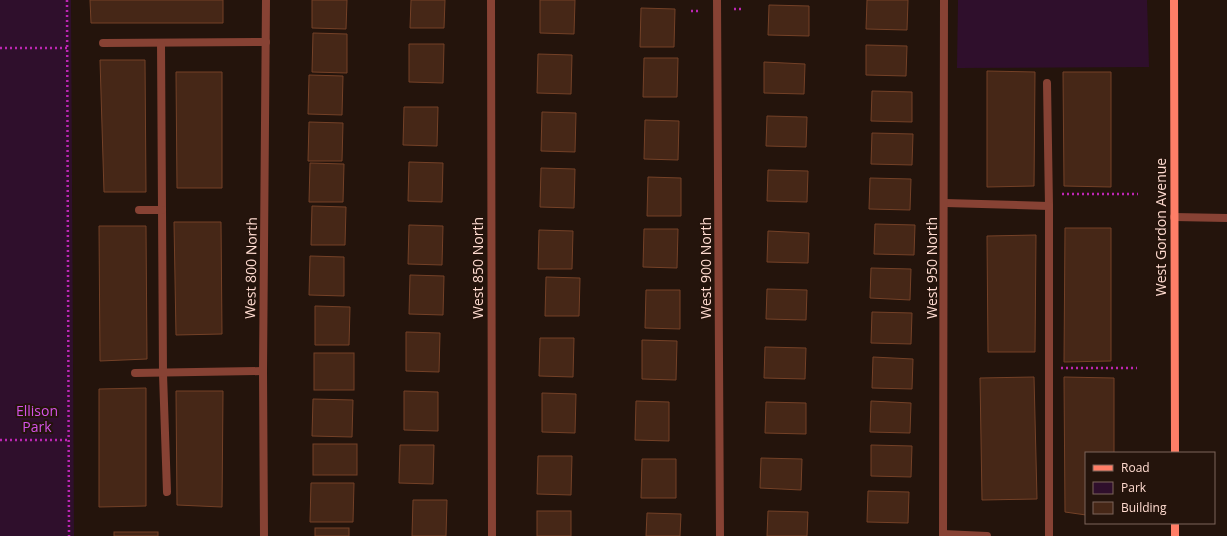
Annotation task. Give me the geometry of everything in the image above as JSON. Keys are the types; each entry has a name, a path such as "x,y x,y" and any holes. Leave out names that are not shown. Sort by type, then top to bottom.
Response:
{"main road":[{"name":"West Gordon Avenue","path":"1174,0 1175,452"},
{"path":"1175,524 1175,536"}],"street":[{"name":"West 800 North","path":"264,536 263,371 266,0"},
{"name":"West 850 North","path":"491,0 492,536"},
{"name":"West 900 North","path":"717,0 720,536"},
{"name":"West 950 North","path":"943,535 945,203 944,0"},
{"path":"103,43 266,42"},
{"path":"161,43 163,374 167,492"},
{"path":"1047,83 1049,206 1049,536"},
{"path":"945,203 1049,206"},
{"path":"139,210 162,210"},
{"path":"1174,217 1227,218"},
{"path":"135,373 163,374 263,371"},
{"path":"943,535 987,536"}],"path":[{"path":"67,0 69,536"},
{"path":"734,9 744,9"},
{"path":"691,11 702,11"},
{"path":"0,48 67,48"},
{"path":"1062,194 1138,194"},
{"path":"1061,368 1137,368"},
{"path":"0,440 69,440"}],"green space":[{"name":"Ellison Park","path":"0,0 71,0 74,536 0,536"},
{"path":"958,0 1147,0 1149,67 957,68"}],"building":[{"path":"90,0 223,0 223,23 91,23"},
{"path":"312,0 347,0 346,29 312,28"},
{"path":"411,0 445,0 444,28 410,28"},
{"path":"540,0 575,0 574,34 540,33"},
{"path":"867,0 908,0 907,30 866,29"},
{"path":"769,5 809,6 809,36 768,35"},
{"path":"641,8 675,9 674,47 640,47"},
{"path":"313,33 347,34 347,73 312,72"},
{"path":"409,44 444,44 443,83 409,82"},
{"path":"866,45 907,46 906,76 866,75"},
{"path":"538,54 572,55 571,94 537,93"},
{"path":"644,58 678,58 677,97 643,97"},
{"path":"100,60 145,60 146,192 104,192"},
{"path":"764,62 805,64 804,94 764,93"},
{"path":"987,71 1035,72 1034,186 987,187"},
{"path":"176,72 222,72 222,188 177,188"},
{"path":"1063,72 1111,72 1111,187 1064,186"},
{"path":"309,75 343,76 342,115 308,114"},
{"path":"872,91 912,92 912,122 871,121"},
{"path":"404,107 438,107 437,146 403,145"},
{"path":"542,112 576,113 575,152 541,151"},
{"path":"767,116 807,117 806,147 766,146"},
{"path":"645,120 679,121 678,160 644,159"},
{"path":"309,122 343,123 342,161 308,161"},
{"path":"872,133 913,134 912,165 871,164"},
{"path":"409,162 443,163 442,202 408,201"},
{"path":"310,163 344,164 343,202 309,202"},
{"path":"541,168 575,169 574,208 540,207"},
{"path":"768,170 808,171 807,202 767,201"},
{"path":"648,177 681,178 681,216 647,216"},
{"path":"870,178 911,179 910,210 869,209"},
{"path":"312,206 346,207 345,245 311,245"},
{"path":"174,222 221,222 222,334 176,335"},
{"path":"875,224 915,225 914,255 874,254"},
{"path":"409,225 443,226 442,265 408,264"},
{"path":"99,226 146,226 147,359 100,361"},
{"path":"1065,228 1111,228 1111,361 1064,362"},
{"path":"644,229 678,229 677,268 643,267"},
{"path":"539,230 573,231 572,269 538,269"},
{"path":"768,231 809,233 808,263 767,262"},
{"path":"1036,235 1035,352 988,352 987,236"},
{"path":"310,256 344,257 344,296 309,295"},
{"path":"871,268 911,269 910,300 870,298"},
{"path":"410,275 444,276 443,315 409,314"},
{"path":"546,277 580,278 579,316 545,316"},
{"path":"767,289 807,290 806,320 766,319"},
{"path":"646,290 680,290 680,329 645,328"},
{"path":"315,306 350,307 349,345 315,345"},
{"path":"872,312 912,313 911,344 871,343"},
{"path":"406,332 440,333 439,372 406,371"},
{"path":"540,338 574,338 573,377 539,376"},
{"path":"642,340 677,341 676,380 642,379"},
{"path":"765,347 806,348 805,379 764,378"},
{"path":"314,353 354,353 354,390 314,390"},
{"path":"873,357 913,359 912,389 872,388"},
{"path":"1034,377 1037,499 982,500 980,378"},
{"path":"1064,377 1114,378 1114,452 1085,452 1085,515 1065,512"},
{"path":"146,388 146,506 99,507 99,389"},
{"path":"176,391 223,391 222,507 177,505"},
{"path":"404,391 438,392 438,431 404,430"},
{"path":"542,393 576,394 575,433 542,432"},
{"path":"313,399 353,400 352,437 312,436"},
{"path":"636,401 669,402 669,441 635,440"},
{"path":"871,401 911,403 910,433 870,432"},
{"path":"766,402 806,403 806,434 765,433"},
{"path":"313,444 357,444 357,475 313,475"},
{"path":"400,445 434,445 433,484 399,483"},
{"path":"871,445 912,446 911,477 871,476"},
{"path":"538,456 572,456 571,495 537,494"},
{"path":"761,458 802,459 801,490 760,488"},
{"path":"642,459 676,459 676,498 641,498"},
{"path":"311,483 354,483 353,522 310,522"},
{"path":"868,491 909,492 908,523 867,522"},
{"path":"413,500 447,500 446,536 412,536"},
{"path":"537,511 571,511 571,536 537,536"},
{"path":"768,511 808,512 807,536 767,536"},
{"path":"647,513 681,514 680,536 646,536"},
{"path":"315,528 349,528 349,536 315,536"},
{"path":"114,532 158,532 158,536 114,536"}]}
